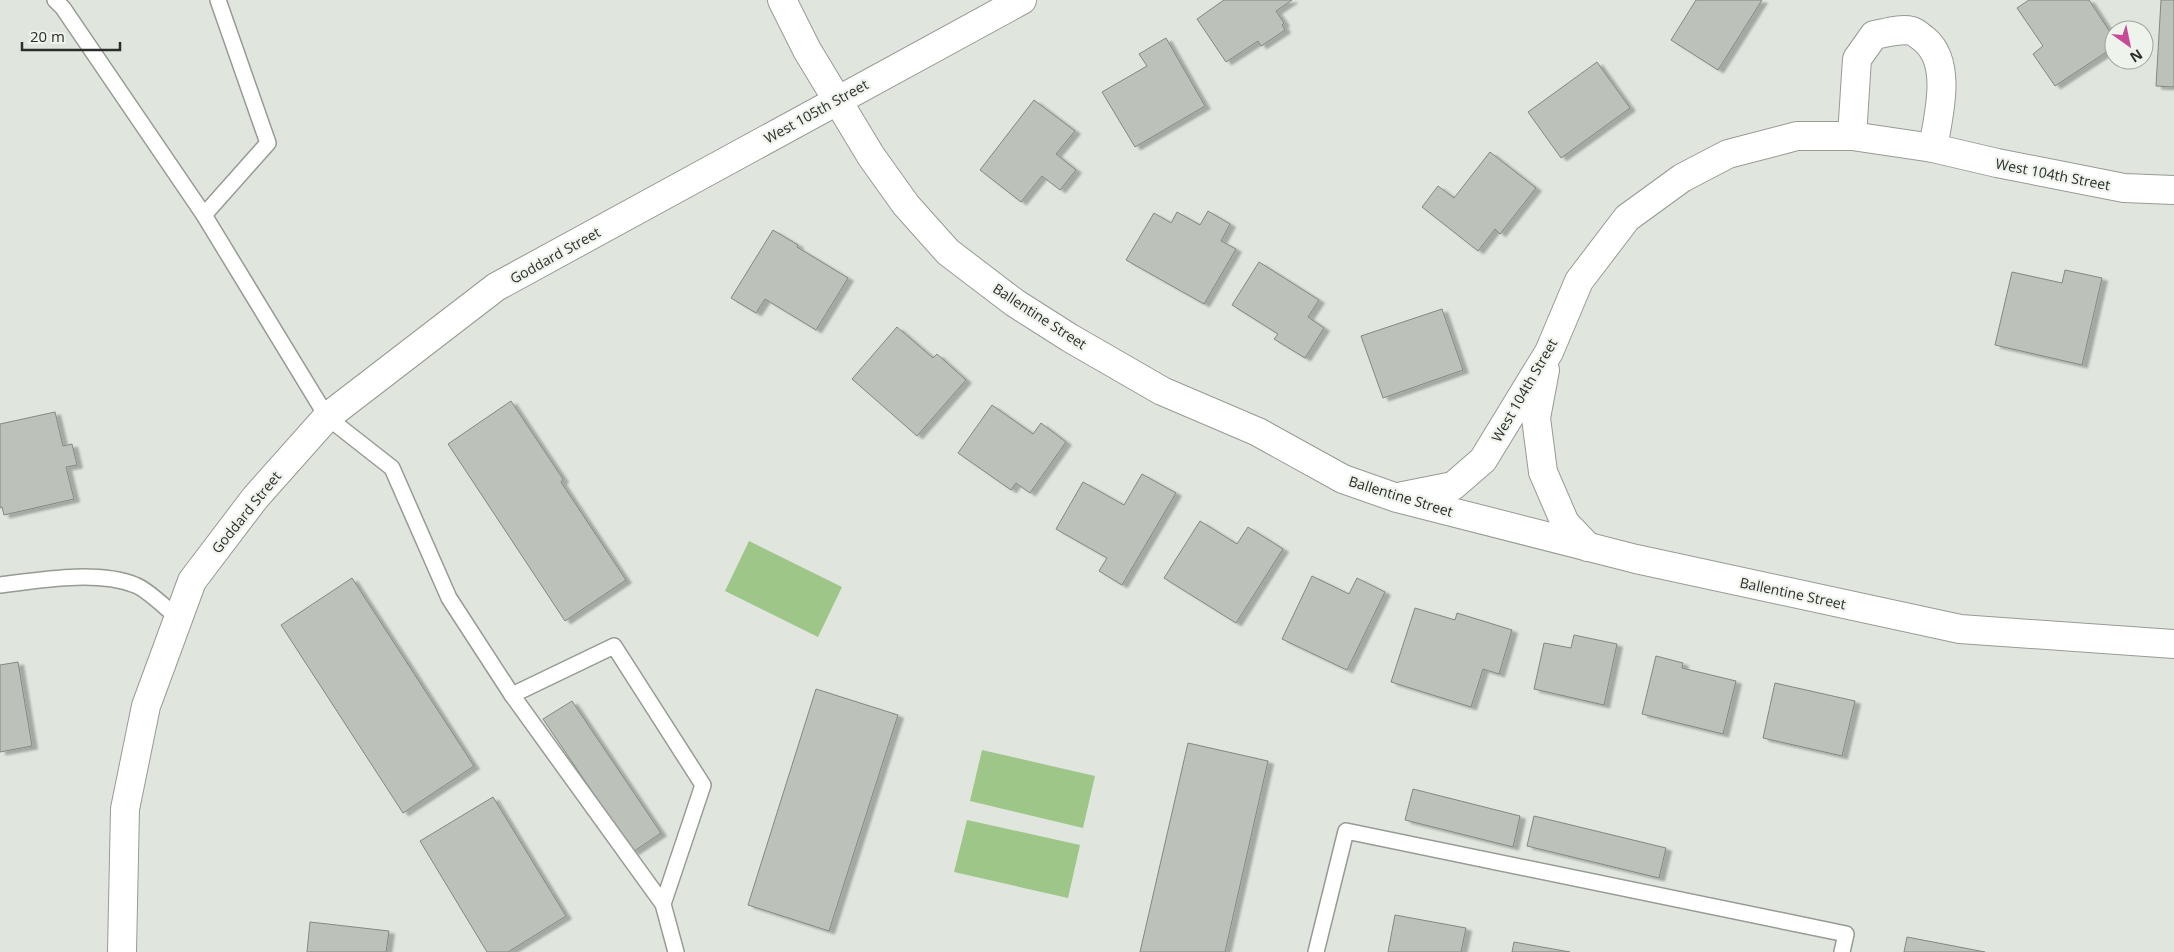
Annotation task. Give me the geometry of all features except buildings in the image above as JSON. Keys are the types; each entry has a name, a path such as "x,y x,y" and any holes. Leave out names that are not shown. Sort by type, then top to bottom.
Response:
{"street":[{"name":"Ballentine Street","path":"782,0 807,50 871,156 906,205 948,252 1015,303 1070,338 1162,391 1258,432 1343,479 1397,498 1636,559 1960,629 2174,644"},
{"name":"West 105th Street","path":"612,224 1022,0"},
{"path":"1852,136 1857,59 1874,35 1898,30 1914,32 1930,44 1942,70 1933,148"},
{"name":"West 104th Street","path":"1397,498 1453,486 1483,460 1549,352 1579,281 1627,218 1682,178 1728,154 1796,136 1852,136 1933,148 1997,163 2124,188 2174,190"},
{"name":"Goddard Street","path":"122,952 125,809 146,706 192,581 255,498 327,417 496,288 612,224"},
{"path":"1549,352 1536,418 1543,472 1565,523 1588,547"}],"lane":[{"path":"55,0 63,8 204,215 327,417 392,468 449,598 512,694 663,904 676,952"},
{"path":"204,215 268,143 218,0"},
{"path":"0,585 51,578 95,577 136,585 178,618"},
{"path":"512,694 614,646 703,785 663,904"},
{"path":"1316,952 1346,831 1846,934 1842,952"}],"green space":[{"path":"749,541 842,587 818,637 725,591"},
{"path":"982,750 1095,776 1083,828 970,801"},
{"path":"967,820 1080,845 1068,898 954,872"}]}
